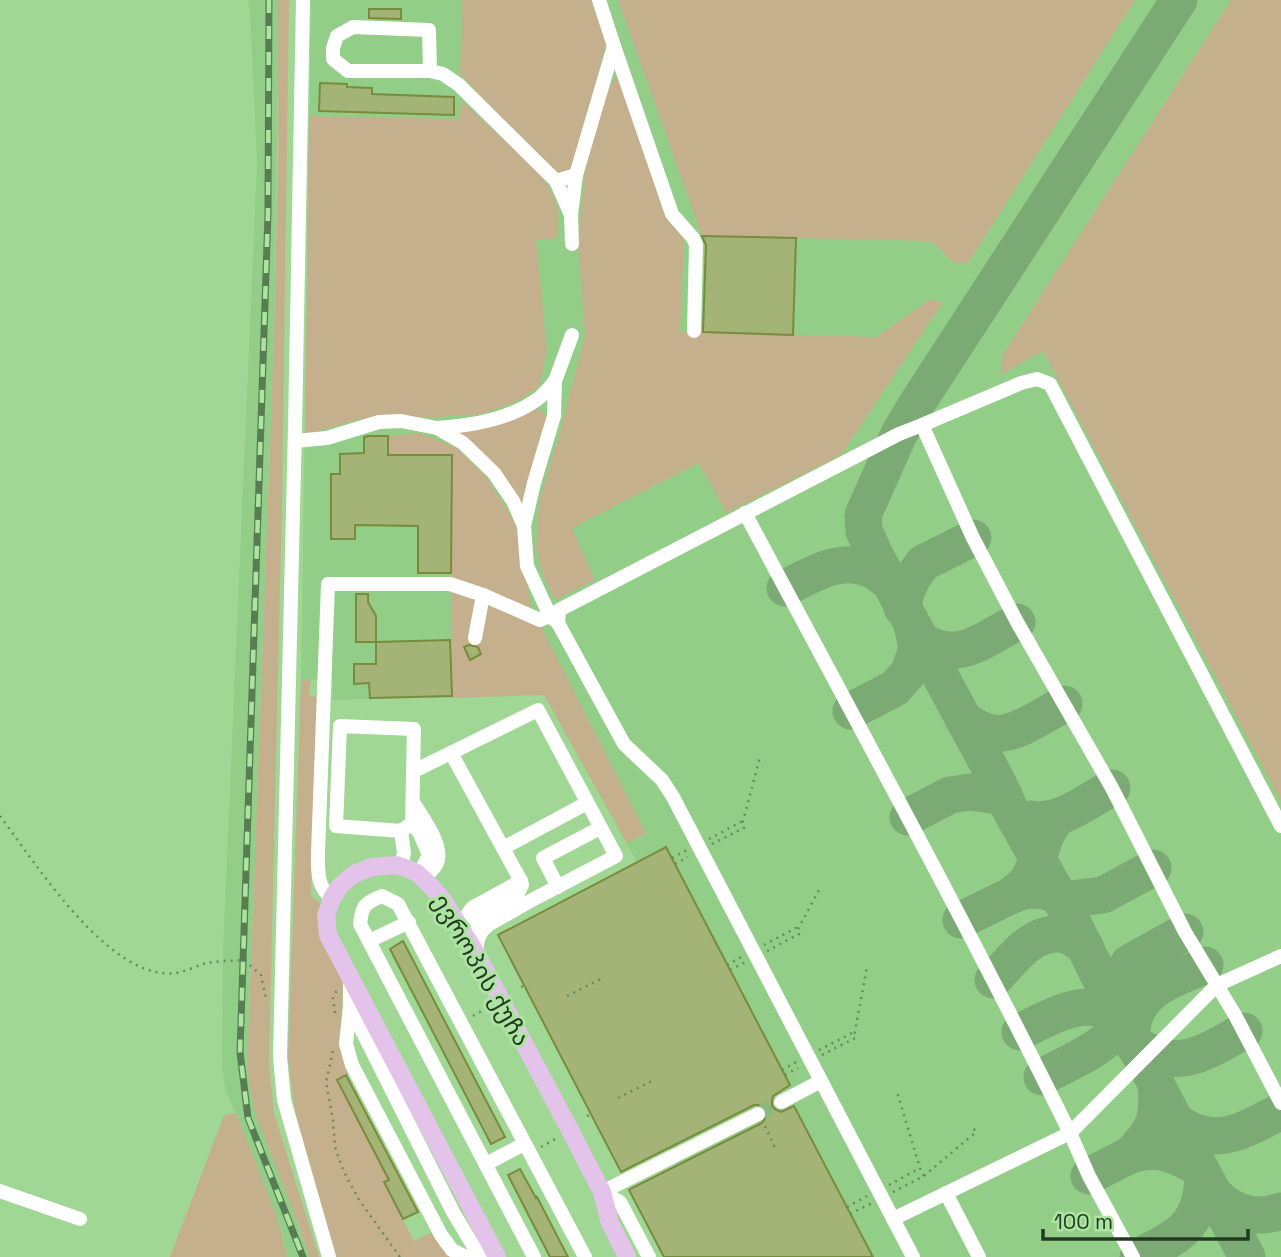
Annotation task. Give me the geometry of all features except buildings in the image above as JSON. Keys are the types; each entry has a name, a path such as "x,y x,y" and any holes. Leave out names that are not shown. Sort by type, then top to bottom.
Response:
{"main road":[{"path":"414,872 396,865 372,867 354,874 340,886 332,898 326,916 328,935 497,1257"},
{"name":"ევროპის ქუჩა","path":"414,872 443,900 468,941 602,1192 610,1223 627,1257"}],"street":[{"path":"303,0 280,1057 284,1100 329,1257"},
{"path":"599,0 671,215 693,238 696,245 694,331"},
{"path":"430,71 429,30 353,27 337,36 333,48 333,59 348,71 430,71 443,74 459,85 556,181 571,215"},
{"path":"572,244 571,215 576,175 614,46"},
{"path":"556,181 576,175"},
{"path":"572,335 555,381 554,416 524,526 527,566 554,620 624,744 662,780 673,797 913,1257"},
{"path":"554,620 559,610 899,435 1021,383 1037,379 1050,384 1281,826"},
{"path":"295,441 327,438 379,422 401,421 437,428 461,426 506,416 536,401 555,381"},
{"path":"922,425 973,538 1017,622 1112,788 1185,932 1244,1031 1281,1103"},
{"path":"437,428 463,443 494,473 513,500 524,526"},
{"path":"745,513 908,817 1133,1257"},
{"path":"332,898 322,889 318,877 328,584 450,584 540,620 554,620"},
{"path":"475,638 482,595"},
{"path":"414,771 538,710 616,856 488,925 478,939 468,941 478,919 516,897 522,885 452,753"},
{"path":"414,872 404,853 407,827 412,801 414,729 340,726 336,827 407,827 423,840 429,855 426,863 414,872"},
{"path":"412,801 438,849 437,864 414,872"},
{"path":"503,848 587,803"},
{"path":"558,887 543,858 600,828"},
{"path":"534,1257 360,924 367,902 382,896 398,904 585,1257"},
{"path":"369,942 409,922"},
{"path":"893,1219 1070,1133 1217,985 1281,956"},
{"path":"350,976 346,1044 352,1065 441,1235 452,1250 466,1257"},
{"path":"349,1006 453,1212 480,1257"},
{"path":"781,1102 821,1081"},
{"path":"602,1192 760,1118"},
{"path":"486,1164 524,1144"},
{"path":"0,1191 80,1219"},
{"path":"602,1192 620,1202 649,1257"},
{"path":"946,1193 979,1257"}],"path":[{"path":"742,825 760,757"},
{"path":"0,816 67,905 97,937 123,958 149,970 174,973 207,963 244,960 261,975 266,998"},
{"path":"797,931 820,888"},
{"path":"854,1036 867,967"},
{"path":"566,996 603,978"},
{"path":"334,1010 336,1021"},
{"path":"335,1043 326,1082 335,1147 343,1170 359,1200 400,1257"},
{"path":"618,1098 654,1080"},
{"path":"897,1092 920,1168"},
{"path":"760,1118 775,1148"},
{"path":"924,1175 976,1132 972,1126"}],"shaded area":[{"path":"248,0 277,0 278,54 274,336 247,1072 309,1257 287,1257 278,1220 225,1088 222,1066 223,949 257,164"},
{"path":"277,0 289,0 282,502 269,1062 274,1113 319,1257 309,1257 256,1116 247,1072 274,336 278,157"},
{"path":"311,0 1281,0 1281,1257 664,1257 629,1190 677,1166 669,1149 622,1173 498,935 637,862 544,695 332,700 333,679 301,680"},
{"path":"462,0 591,0 606,43 573,171 558,177 460,74"},
{"path":"618,0 1135,0 968,263 954,263 931,241 702,236"},
{"path":"1231,0 1281,0 1281,801 1043,351 1000,375 1003,354"},
{"path":"620,76 684,238 680,332 876,337 929,300 943,302 841,455 726,513 699,463 572,528 595,580 555,600 542,573 536,548 539,501 585,335 578,244 585,167 609,88 614,79"},
{"path":"461,100 540,174 548,185 557,209 556,239 536,240 547,351 539,387 516,402 481,414 360,419 305,435 309,116 460,119"},
{"path":"538,408 547,418 536,467 520,505 448,431"},
{"path":"419,433 455,447 485,475 515,522 531,607 646,833 627,843 544,695 452,698 452,456 388,455 388,436"},
{"path":"301,680 311,680 309,696 317,697 311,896 322,904 343,979 341,1042 351,1073 337,1080 389,1180 384,1183 414,1241 433,1232 456,1257 336,1257 295,1112 288,1058"},
{"path":"236,1113 278,1220 287,1257 170,1257 224,1115"}],"taxiway":[{"path":"1179,0 918,402 899,434 863,515 864,531 875,555 1068,913 1131,1041 1247,1257"},
{"path":"902,608 906,592 923,563 973,538"},
{"path":"785,588 826,569 848,565 870,569 888,581"},
{"path":"923,642 936,648 958,650 984,641 1017,622"},
{"path":"851,711 895,688 909,672 917,648 912,625"},
{"path":"963,719 985,731 1010,732 1064,704"},
{"path":"1031,819 1042,820 1063,815 1112,788"},
{"path":"908,817 950,795 970,792 1005,797"},
{"path":"961,920 1012,895 1028,881 1045,837 1056,818"},
{"path":"1012,895 1026,890 1044,891 1071,899 1103,895 1153,868"},
{"path":"1112,1002 1113,990 1129,963 1185,932"},
{"path":"993,980 1022,950 1039,938 1062,934 1085,946"},
{"path":"1205,965 1164,984 1144,1000 1137,1010 1131,1041 1156,1055 1168,1058 1191,1057 1244,1031"},
{"path":"1020,1032 1063,1012 1087,1007 1109,1012 1122,1022"},
{"path":"1042,1077 1091,1051 1108,1038 1115,1027 1116,1010"},
{"path":"1156,1083 1157,1106 1154,1123 1130,1155 1157,1151 1181,1158 1198,1167"},
{"path":"1175,1121 1192,1131 1218,1136 1240,1131 1281,1111"},
{"path":"1089,1176 1130,1155"},
{"path":"1138,1257 1186,1227 1198,1206 1203,1175"},
{"path":"1215,1195 1230,1207 1246,1214 1263,1215 1281,1211"}],"tunnel":[{"path":"758,1114 781,1102"}],"railway":[{"path":"269,0 268,213 240,1052 248,1118 303,1257"}]}
